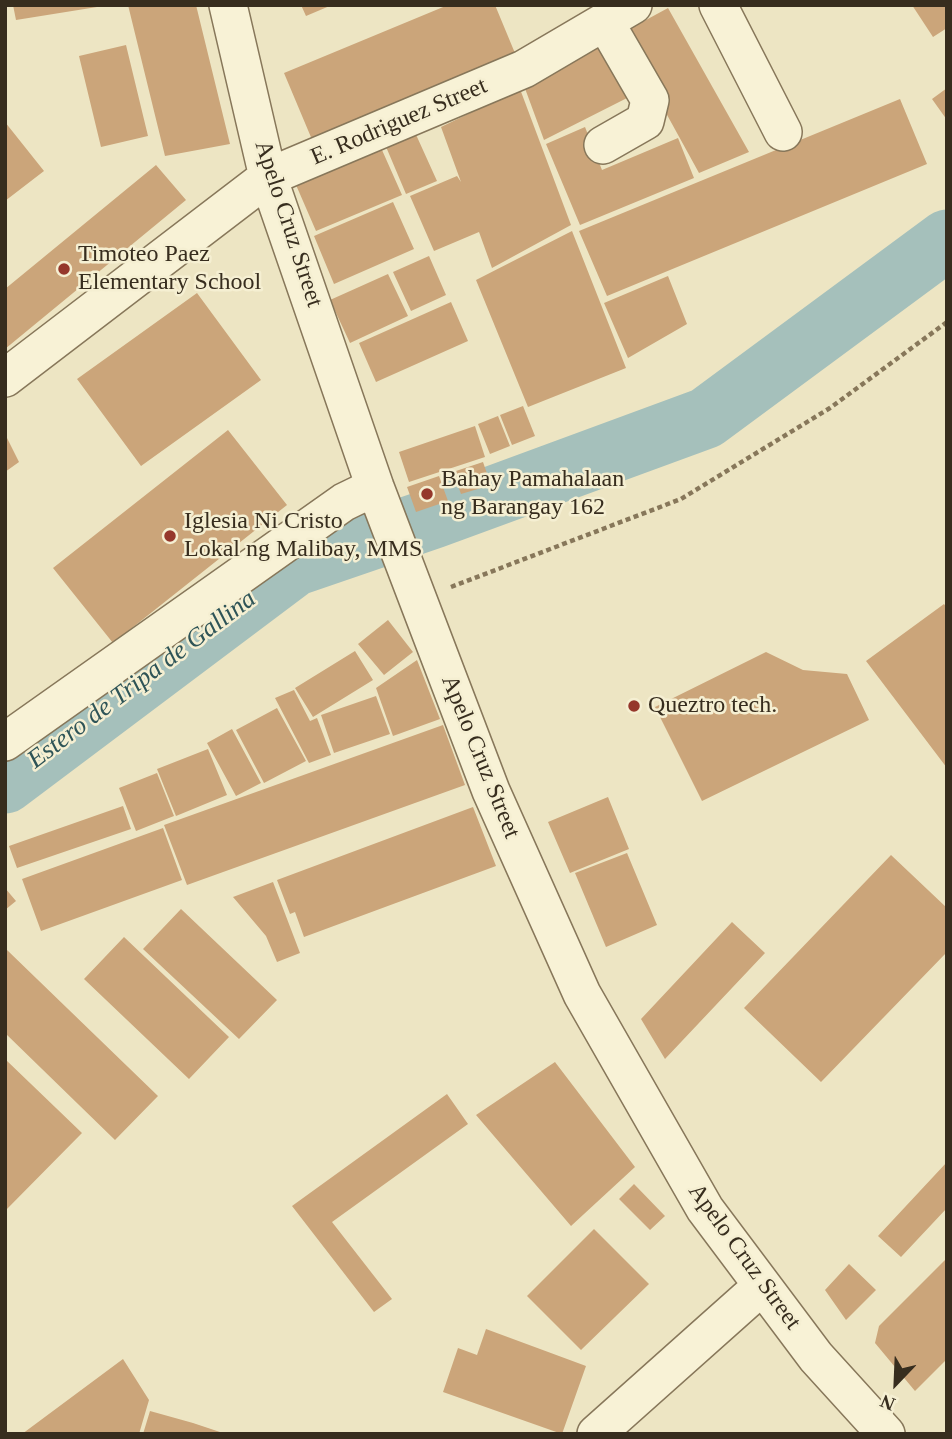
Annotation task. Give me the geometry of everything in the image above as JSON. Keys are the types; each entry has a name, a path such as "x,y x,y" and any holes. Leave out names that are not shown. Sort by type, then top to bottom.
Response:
{"street":[{"name":"Apelo Cruz Street","path":"228,5 268,177 381,500 491,791 582,994 705,1209 816,1357 886,1434"},
{"path":"718,5 783,132"},
{"name":"E. Rodriguez Street","path":"5,378 268,177 524,69 619,14"},
{"path":"603,145 645,121 650,100 619,14"},
{"path":"10,726 344,502 381,500"},
{"path":"596,1434 762,1286"}],"path":[{"path":"416,595 681,499 830,408 947,322"}],"building":[{"path":"13,5 97,5 97,7 16,20"},
{"path":"128,5 196,5 230,144 165,156"},
{"path":"301,5 332,5 306,16"},
{"path":"448,5 495,5 517,58 313,142 284,73"},
{"path":"912,5 947,5 947,28 933,37"},
{"path":"668,8 749,152 699,173 622,33"},
{"path":"601,44 629,97 544,140 523,83"},
{"path":"126,45 148,136 101,147 79,56"},
{"path":"947,88 947,120 932,99"},
{"path":"520,89 571,225 492,268 479,232 434,251 410,196 457,176 461,182 441,127"},
{"path":"900,99 927,164 607,296 579,231"},
{"path":"5,122 44,171 5,201"},
{"path":"585,127 602,170 678,138 694,178 580,225 546,144"},
{"path":"413,128 437,181 406,194 384,142"},
{"path":"378,141 402,195 316,231 293,178"},
{"path":"156,165 186,200 5,349 5,289"},
{"path":"393,202 414,249 334,284 314,236"},
{"path":"572,231 626,368 528,407 476,280"},
{"path":"429,256 446,295 411,311 393,272"},
{"path":"388,274 408,316 350,343 330,300"},
{"path":"668,276 687,324 628,358 604,303"},
{"path":"197,293 261,380 141,466 77,379"},
{"path":"451,302 468,341 376,382 359,343"},
{"path":"523,406 535,436 512,445 500,415"},
{"path":"498,416 510,446 490,454 478,424"},
{"path":"475,426 485,457 409,482 399,452"},
{"name":"Iglesia Ni Cristo Lokal ng Malibay, MMS","path":"228,430 287,505 113,643 53,568"},
{"path":"5,434 19,462 5,472"},
{"path":"483,462 491,485 461,494 453,472"},
{"name":"Bahay Pamahalaan ng Barangay 162","path":"439,476 448,501 416,512 407,487"},
{"path":"944,604 947,608 947,768 866,661"},
{"path":"388,620 413,652 384,675 358,644"},
{"path":"355,651 373,680 313,717 295,688"},
{"path":"766,652 803,670 847,674 869,720 702,801 655,707"},
{"path":"417,660 440,719 393,736 376,688"},
{"path":"294,690 310,721 317,718 331,755 309,763 275,698"},
{"path":"376,696 390,734 334,753 321,715"},
{"path":"277,708 306,761 264,783 236,730"},
{"path":"443,725 465,785 187,885 164,825"},
{"path":"232,729 261,783 236,796 207,743"},
{"path":"208,749 227,795 176,816 157,769"},
{"path":"157,773 174,816 136,831 119,788"},
{"path":"608,797 629,849 570,873 548,822"},
{"path":"123,806 131,829 17,868 9,846"},
{"path":"473,807 496,866 304,937 295,912 290,914 277,880"},
{"path":"163,828 182,880 41,931 22,879"},
{"path":"627,853 657,925 606,947 575,873"},
{"path":"891,855 947,908 947,952 821,1082 744,1008"},
{"path":"273,882 300,953 277,962 266,936 233,897"},
{"path":"5,888 16,901 5,910"},
{"path":"181,909 277,1000 239,1039 143,949"},
{"path":"732,922 765,953 665,1059 641,1019"},
{"path":"124,937 229,1037 189,1079 84,979"},
{"path":"7,950 158,1096 115,1140 5,1033"},
{"path":"5,1059 82,1133 5,1211"},
{"path":"555,1062 635,1167 571,1226 476,1115"},
{"path":"447,1094 468,1124 332,1222 392,1299 374,1312 292,1206"},
{"path":"947,1162 947,1208 901,1257 878,1236"},
{"path":"634,1184 665,1216 650,1230 619,1199"},
{"path":"594,1229 649,1284 581,1350 527,1296"},
{"path":"947,1258 947,1359 915,1391 875,1343 879,1326"},
{"path":"849,1264 876,1290 846,1320 825,1290"},
{"path":"486,1329 586,1366 562,1434 443,1392 458,1348 477,1355"},
{"path":"123,1359 149,1400 139,1434 22,1434"},
{"path":"150,1411 193,1423 226,1434 143,1434"}],"waterway":[{"name":"Estero de Tripa de Gallina","path":"5,783 294,566 434,518 706,418 947,240"}],"place":[{"name":"Timoteo Paez Elementary School","path":"64,269"},
{"name":"Bahay Pamahalaan ng Barangay 162","path":"427,494"},
{"name":"Iglesia Ni Cristo Lokal ng Malibay, MMS","path":"170,536"},
{"name":"Queztro tech.","path":"634,706"}]}
